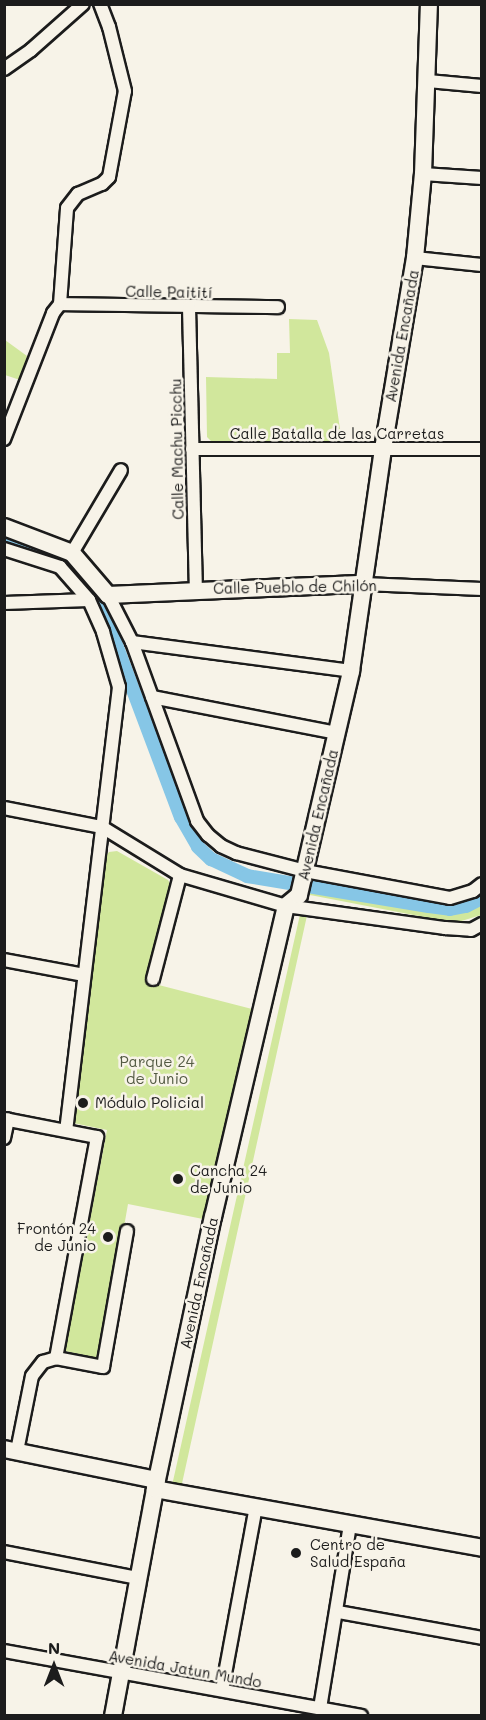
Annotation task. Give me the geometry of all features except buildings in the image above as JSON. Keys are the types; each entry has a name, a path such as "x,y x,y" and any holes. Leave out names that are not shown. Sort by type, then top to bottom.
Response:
{"main road":[{"name":"Avenida Encañada","path":"113,1716 156,1484 213,1217 286,906 302,882 351,671 383,449 415,258 423,174 429,4"},
{"path":"4,527 72,553 108,595"},
{"name":"Calle Pueblo de Chilón","path":"108,595 364,584"},
{"path":"11,1450 256,1507 482,1548"}],"street":[{"path":"4,69 31,50 83,4"},
{"path":"4,439 53,313 60,304 67,208 78,194 102,184 109,177 125,92 109,27 100,4"},
{"path":"428,81 482,86"},
{"path":"423,174 482,177"},
{"path":"415,258 482,265"},
{"name":"Calle Paitití","path":"60,304 189,308 278,307"},
{"name":"Calle Machu Picchu","path":"189,308 196,590"},
{"name":"Calle Batalla de las Carretas","path":"192,448 482,448"},
{"path":"72,553 121,470"},
{"path":"4,549 60,567 89,600 103,632 119,687 66,1130"},
{"name":"Calle Pueblo de Chilón","path":"364,584 482,589"},
{"path":"108,595 132,642 190,806 208,836 236,853 302,882 450,898 467,894 482,884"},
{"path":"4,603 89,600"},
{"path":"132,642 351,671"},
{"path":"152,697 338,733"},
{"path":"4,808 102,827 180,875 286,906 445,928 471,930 482,924"},
{"path":"153,979 180,875"},
{"path":"4,960 84,975"},
{"path":"4,1138 6,1119 97,1137 56,1358"},
{"path":"11,1450 32,1376 43,1362 56,1358 103,1367 127,1231"},
{"path":"222,1690 256,1507"},
{"path":"320,1708 338,1612 350,1525"},
{"path":"4,1552 138,1578"},
{"path":"338,1612 482,1638"},
{"name":"Avenida Jatun Mundo","path":"4,1651 361,1716"}],"green space":[{"path":"289,319 317,320 329,353 342,443 213,443 207,437 206,377 277,379 277,353 290,353"},
{"path":"5,340 27,356 20,380 5,375"},
{"name":"Parque 24 de Junio","path":"117,851 168,880 171,885 147,982 252,1009 249,1021 253,1022 203,1219 128,1204 101,1359 65,1351 107,1130 73,1123 104,859 109,852"},
{"path":"312,880 435,902 462,901 481,890 481,915 455,923 310,895"},
{"path":"301,910 308,911 181,1488 169,1485 173,1481"}],"waterway":[{"path":"4,538 71,563 100,602 181,817 198,847 211,859 247,876 429,906 450,909 466,906 482,898"}],"place":[{"name":"Módulo Policial","path":"83,1103"},
{"name":"Cancha 24 de Junio","path":"178,1179"},
{"name":"Frontón 24 de Junio","path":"108,1237"},
{"name":"Centro de Salud España","path":"296,1553"}]}
